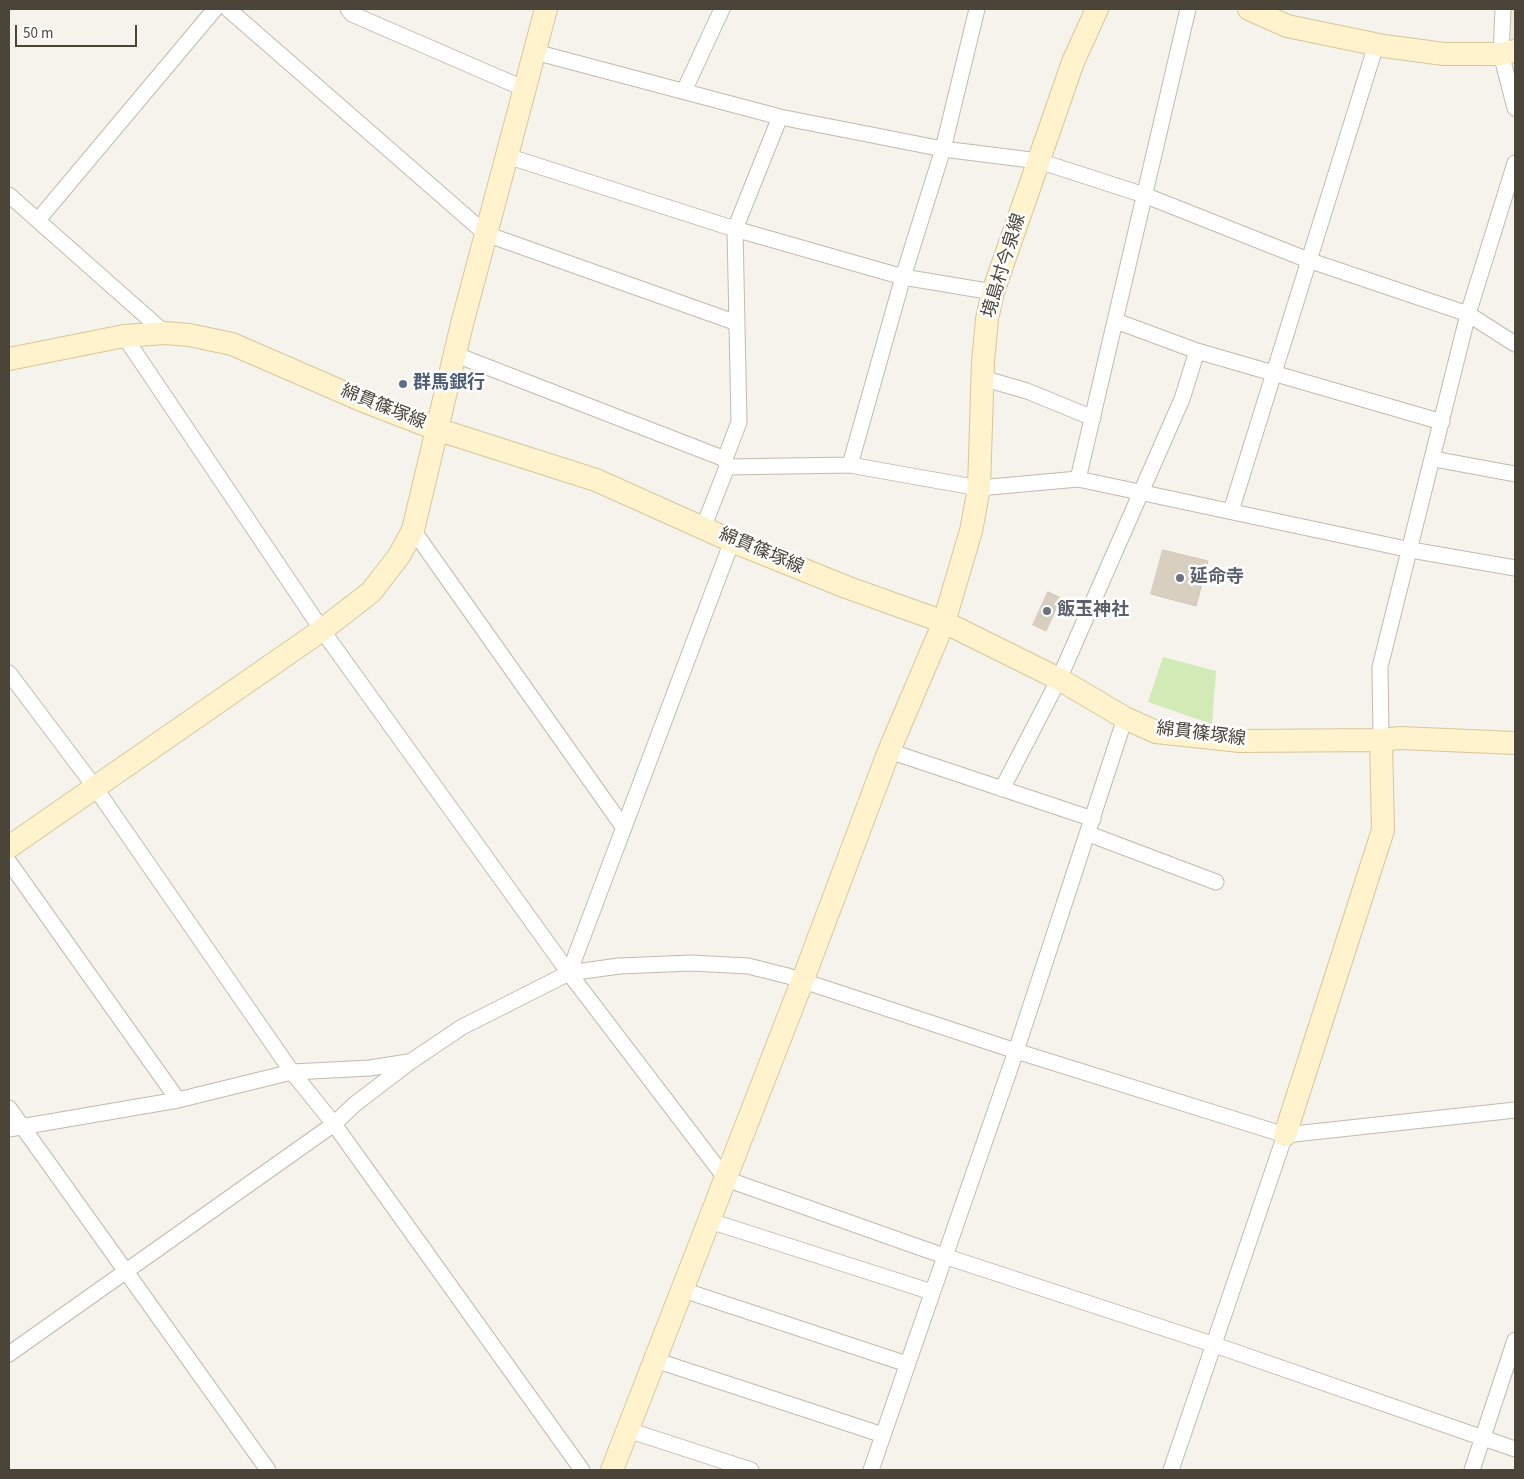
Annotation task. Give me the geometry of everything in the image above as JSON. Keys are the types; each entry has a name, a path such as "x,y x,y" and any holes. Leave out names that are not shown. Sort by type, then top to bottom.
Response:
{"street":[{"path":"38,220 215,9"},
{"path":"228,9 486,234 736,323"},
{"path":"348,9 352,14 525,89"},
{"path":"9,847 94,786 322,630 371,592 400,556 413,530 436,429 546,9"},
{"path":"684,91 722,9"},
{"path":"850,465 903,277 943,149 977,9"},
{"name":"境島村今泉線","path":"612,1470 710,1221 889,751 944,622 971,531 979,488 982,378 987,319 993,292 1073,62 1097,9"},
{"path":"1078,479 1188,9"},
{"path":"1249,9 1287,26 1376,45 1444,54 1508,52"},
{"path":"1503,9 1515,108"},
{"path":"1231,511 1376,45"},
{"path":"535,52 780,117 943,149 1039,161 1144,195 1308,260 1468,314 1515,344"},
{"path":"703,528 739,422 735,229 780,117"},
{"path":"507,156 735,229 903,277 993,292"},
{"path":"1171,1470 1212,1344 1285,1135 1383,830 1380,667 1434,458 1468,314 1515,163"},
{"path":"9,195 165,333"},
{"path":"1116,321 1197,351 1442,422"},
{"name":"綿貫篠塚線","path":"9,359 124,336 165,333 189,335 232,344 361,400 436,429 596,480 732,541 846,588 944,622 1060,679 1126,718 1156,732 1240,741 1381,740 1400,738 1515,743"},
{"path":"124,336 322,630 569,973 726,1179 944,1256 1212,1344 1515,1449"},
{"path":"1002,789 1060,679 1182,399 1197,351"},
{"path":"459,356 726,463 850,465 979,488 1078,479 1411,550 1515,568"},
{"path":"982,378 1028,391 1093,418"},
{"path":"1434,458 1515,474"},
{"path":"413,530 624,828"},
{"path":"569,973 732,541"},
{"path":"9,673 94,786 292,1072 334,1124 582,1470"},
{"path":"871,1470 1016,1051 1126,718"},
{"path":"889,751 1002,789 1216,882"},
{"path":"9,862 178,1100"},
{"path":"9,1354 334,1124 355,1104 410,1062 462,1027 569,973 619,966 691,963 748,966 1285,1135 1515,1110"},
{"path":"16,1128 178,1100 292,1072 370,1068 410,1062"},
{"path":"9,1108 16,1128 127,1272 268,1470"},
{"path":"710,1221 932,1292"},
{"path":"683,1290 907,1364"},
{"path":"1472,1470 1515,1340"},
{"path":"655,1360 883,1434"},
{"path":"628,1430 751,1470"}],"shaded area":[{"path":"1511,9 1515,9 1515,44 1510,43"}],"green space":[{"path":"1163,657 1216,671 1212,724 1148,702"}],"building":[{"name":"延命寺","path":"1163,550 1208,561 1196,606 1151,594"},
{"name":"飯玉神社","path":"1048,592 1061,598 1046,631 1033,625"}],"place":[{"name":"群馬銀行","path":"403,384"},
{"name":"延命寺","path":"1180,578"},
{"name":"飯玉神社","path":"1047,611"}]}
